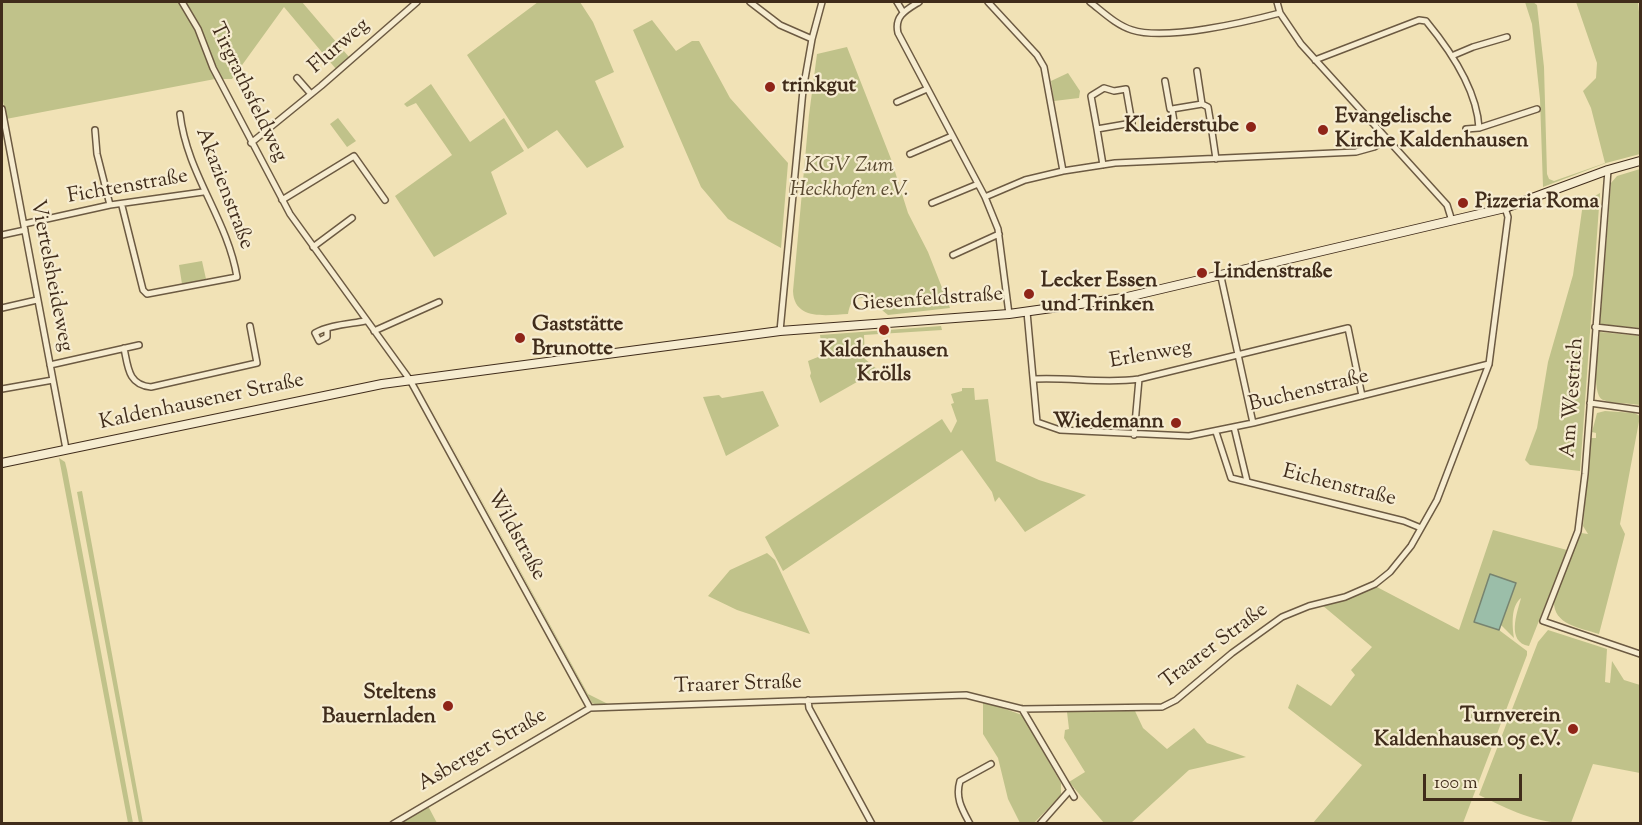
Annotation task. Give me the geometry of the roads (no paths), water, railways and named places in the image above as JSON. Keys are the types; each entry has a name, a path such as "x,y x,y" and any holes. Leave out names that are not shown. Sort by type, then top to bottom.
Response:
{"main road":[{"name":"Giesenfeldstraße","path":"414,380 780,331 1009,314 1123,298 1221,277 1505,208 1608,170 1641,161"},
{"name":"Kaldenhausener Straße","path":"2,463 414,380"}],"street":[{"name":"Tirgrathsfeldweg","path":"182,2 198,29 213,68 282,200 365,321 414,380"},
{"name":"Flurweg","path":"251,142 311,94 417,2"},
{"path":"750,2 780,25 812,39"},
{"path":"780,331 803,90 812,39 822,2"},
{"path":"897,2 903,12"},
{"path":"919,2 903,12 896,24 898,33 985,196 999,234 1009,314"},
{"path":"988,2 1037,55 1044,67 1063,171"},
{"path":"1090,2 1121,25 1134,31 1151,33 1214,27 1280,13"},
{"path":"1277,2 1280,13 1315,60 1447,205 1452,221"},
{"path":"1315,60 1419,20 1426,21 1454,55 1478,117 1479,128"},
{"path":"1454,55 1473,46 1507,37"},
{"path":"1197,71 1202,104"},
{"name":"Flurweg","path":"297,78 311,94"},
{"path":"1166,81 1175,128 1211,125"},
{"path":"1097,129 1132,123 1126,88 1114,91 1104,88 1091,96 1103,165"},
{"path":"897,102 927,89"},
{"path":"1172,109 1202,104 1208,107 1216,159"},
{"name":"Viertelsheideweg","path":"2,109 66,449"},
{"path":"1466,129 1479,128 1537,109"},
{"name":"Akazienstraße","path":"122,206 143,290 147,294 237,277 224,233 203,192 187,153 180,114"},
{"path":"95,130 97,154 110,205"},
{"path":"910,154 952,136"},
{"path":"985,196 1024,180 1103,165 1356,152 1374,147 1387,139"},
{"path":"282,200 354,156 385,200"},
{"name":"Am Westrich","path":"1608,170 1578,531 1543,621 1641,654"},
{"path":"932,203 978,184"},
{"name":"Fichtenstraße","path":"2,235 24,227 110,205 122,206 203,192"},
{"name":"Traarer Straße","path":"590,708 966,695 1022,709 1162,707 1176,700 1232,653 1282,617 1309,606 1345,597 1375,584 1400,561 1421,528 1450,470 1489,364 1507,227 1505,208"},
{"path":"313,246 352,218"},
{"path":"952,255 999,234"},
{"path":"1221,277 1253,423"},
{"path":"2,308 37,300"},
{"path":"374,331 440,302"},
{"name":"Buchenstraße","path":"1027,312 1037,422 1042,426 1060,430 1189,436 1216,432 1489,364"},
{"path":"327,329 365,321"},
{"path":"124,348 130,375 136,383 151,387 257,363 250,326"},
{"path":"1595,327 1641,332"},
{"name":"Erlenweg","path":"1034,379 1065,377 1116,382 1139,379 1348,328 1362,396"},
{"path":"50,365 140,345"},
{"path":"1134,435 1139,379"},
{"path":"2,389 53,380"},
{"name":"Wildstraße","path":"414,380 590,708"},
{"path":"1590,403 1641,410"},
{"path":"1233,426 1247,481"},
{"name":"Eichenstraße","path":"1216,432 1231,478 1404,521 1421,528"},
{"path":"808,700 809,708 872,824"},
{"name":"Asberger Straße","path":"393,824 590,708"},
{"path":"1022,709 1074,797"},
{"path":"970,824 958,802 957,791 960,781 991,764"},
{"path":"1040,824 1070,790"}],"place":[{"name":"trinkgut","path":"770,87"},
{"name":"Kleiderstube","path":"1251,127"},
{"name":"Evangelische Kirche Kaldenhausen","path":"1323,130"},
{"name":"Pizzeria Roma","path":"1463,203"},
{"name":"Lindenstraße","path":"1202,273"},
{"name":"Lecker Essen und Trinken","path":"1029,294"},
{"name":"Kaldenhausen Krölls","path":"884,330"},
{"name":"Gaststätte Brunotte","path":"520,338"},
{"name":"Wiedemann","path":"1176,423"},
{"name":"Steltens Bauernladen","path":"448,706"},
{"name":"Turnverein Kaldenhausen 05 e.V.","path":"1573,729"}],"park label":[{"name":"KGV Zum Heckhofen e.V.","path":"849,179"}]}
